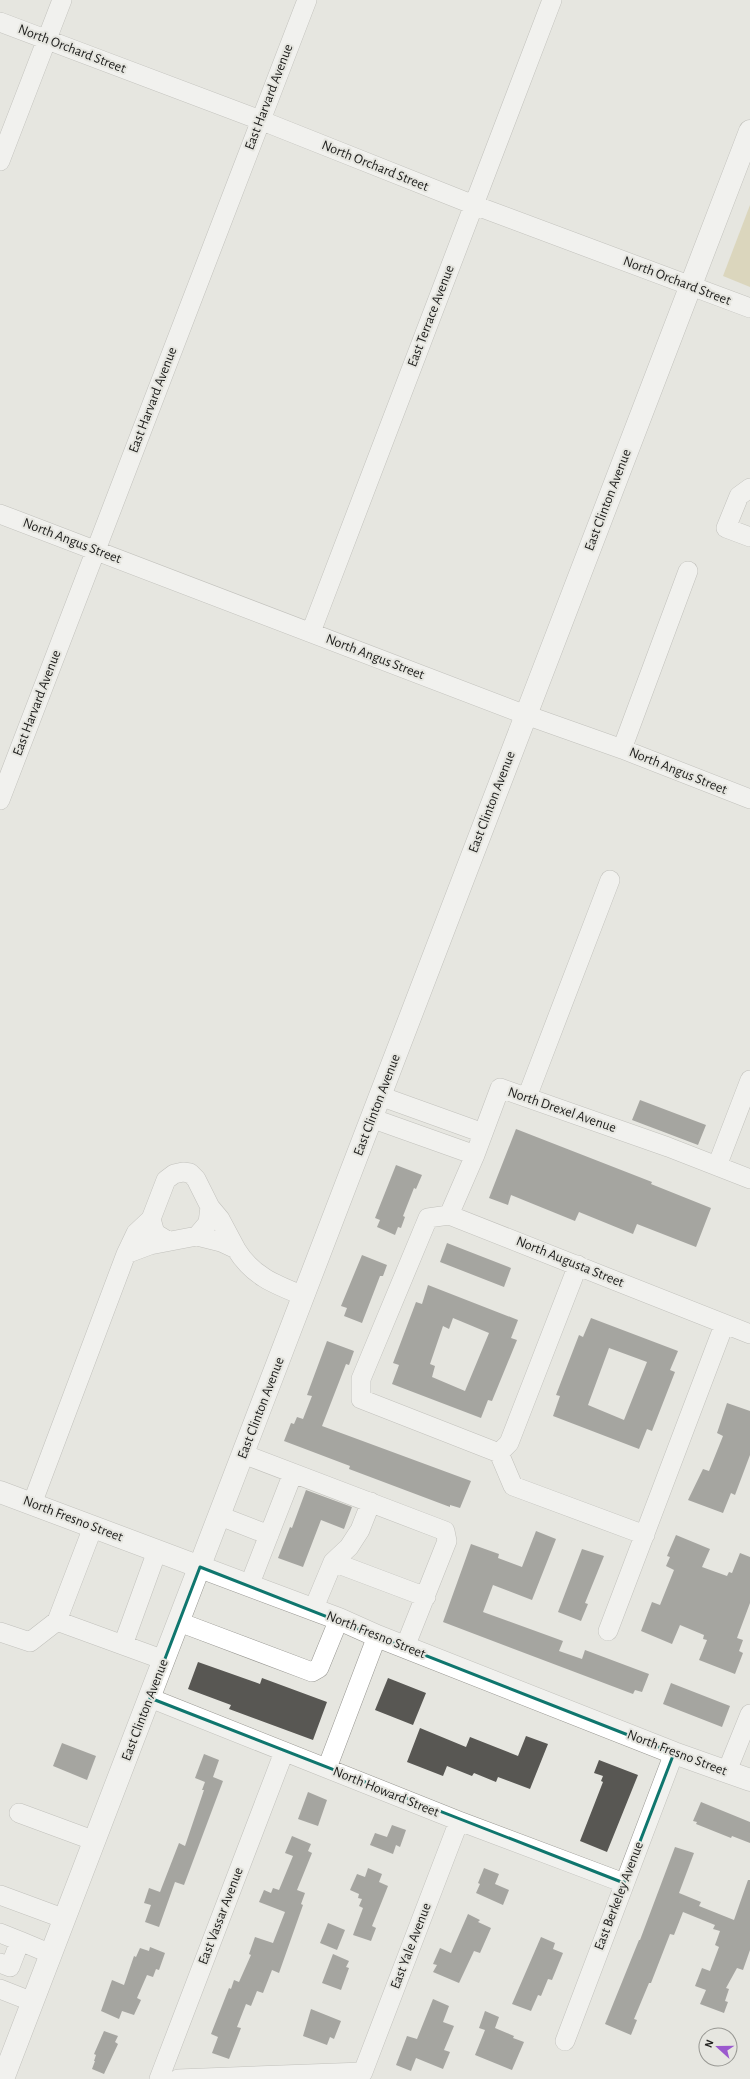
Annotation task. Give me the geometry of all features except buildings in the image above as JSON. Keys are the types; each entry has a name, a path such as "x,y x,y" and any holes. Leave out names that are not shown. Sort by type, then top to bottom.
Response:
{"main road":[{"name":"East Clinton Avenue","path":"3,2079 750,131"},
{"name":"North Fresno Street","path":"0,1492 339,1619 377,1636 674,1753 750,1780"}],"street":[{"path":"0,161 62,0"},
{"name":"East Harvard Avenue","path":"0,800 306,0"},
{"name":"East Terrace Avenue","path":"311,632 552,0"},
{"name":"North Orchard Street","path":"0,22 260,120 474,205 750,308"},
{"path":"746,495 726,528 750,538"},
{"name":"North Angus Street","path":"0,514 526,715 622,748 750,799"},
{"path":"622,748 688,571"},
{"path":"527,1097 610,880"},
{"path":"717,1166 750,1080"},
{"name":"North Drexel Avenue","path":"483,1133 500,1088 750,1179"},
{"path":"380,1096 483,1133 449,1215 428,1218 361,1379 361,1399 499,1453 513,1486 645,1535"},
{"path":"372,1118 475,1155"},
{"path":"32,1504 126,1254 136,1233 151,1219 166,1180 174,1174 183,1172 190,1173 196,1178 210,1207 220,1219 236,1249 245,1262 256,1273 273,1284 304,1296"},
{"path":"197,1236 208,1223 210,1207"},
{"name":"North Augusta Street","path":"449,1215 750,1334"},
{"path":"151,1219 155,1233 168,1241"},
{"path":"126,1254 168,1241 197,1236 221,1242 236,1249"},
{"path":"499,1453 509,1443 578,1265"},
{"path":"608,1631 724,1325"},
{"path":"243,1454 445,1531 447,1541 406,1647"},
{"path":"249,1586 293,1473"},
{"path":"313,1610 333,1562 349,1547 360,1530 371,1502"},
{"path":"220,1516 269,1535"},
{"path":"0,1632 30,1642 57,1621 93,1527"},
{"path":"123,1645 157,1551"},
{"path":"333,1562 426,1597"},
{"path":"179,1622 312,1672 319,1668 339,1619"},
{"path":"57,1621 164,1660"},
{"path":"327,1768 377,1636"},
{"name":"North Howard Street","path":"150,1698 459,1821 624,1883"},
{"path":"727,1771 750,1714"},
{"name":"East Vassar Avenue","path":"159,2079 284,1752"},
{"name":"East Berkeley Avenue","path":"565,2041 674,1753"},
{"path":"19,1814 95,1840"},
{"name":"East Yale Avenue","path":"178,2079 363,2072 459,1821"},
{"path":"0,1895 65,1919"},
{"path":"0,1933 51,1954"},
{"path":"0,1963 10,1967 20,1941"},
{"path":"0,1989 33,2002"}],"highlighted area":[{"path":"200,1567 674,1753 624,1883 150,1698"}],"shaded area":[{"path":"750,205 750,287 723,276"}]}
